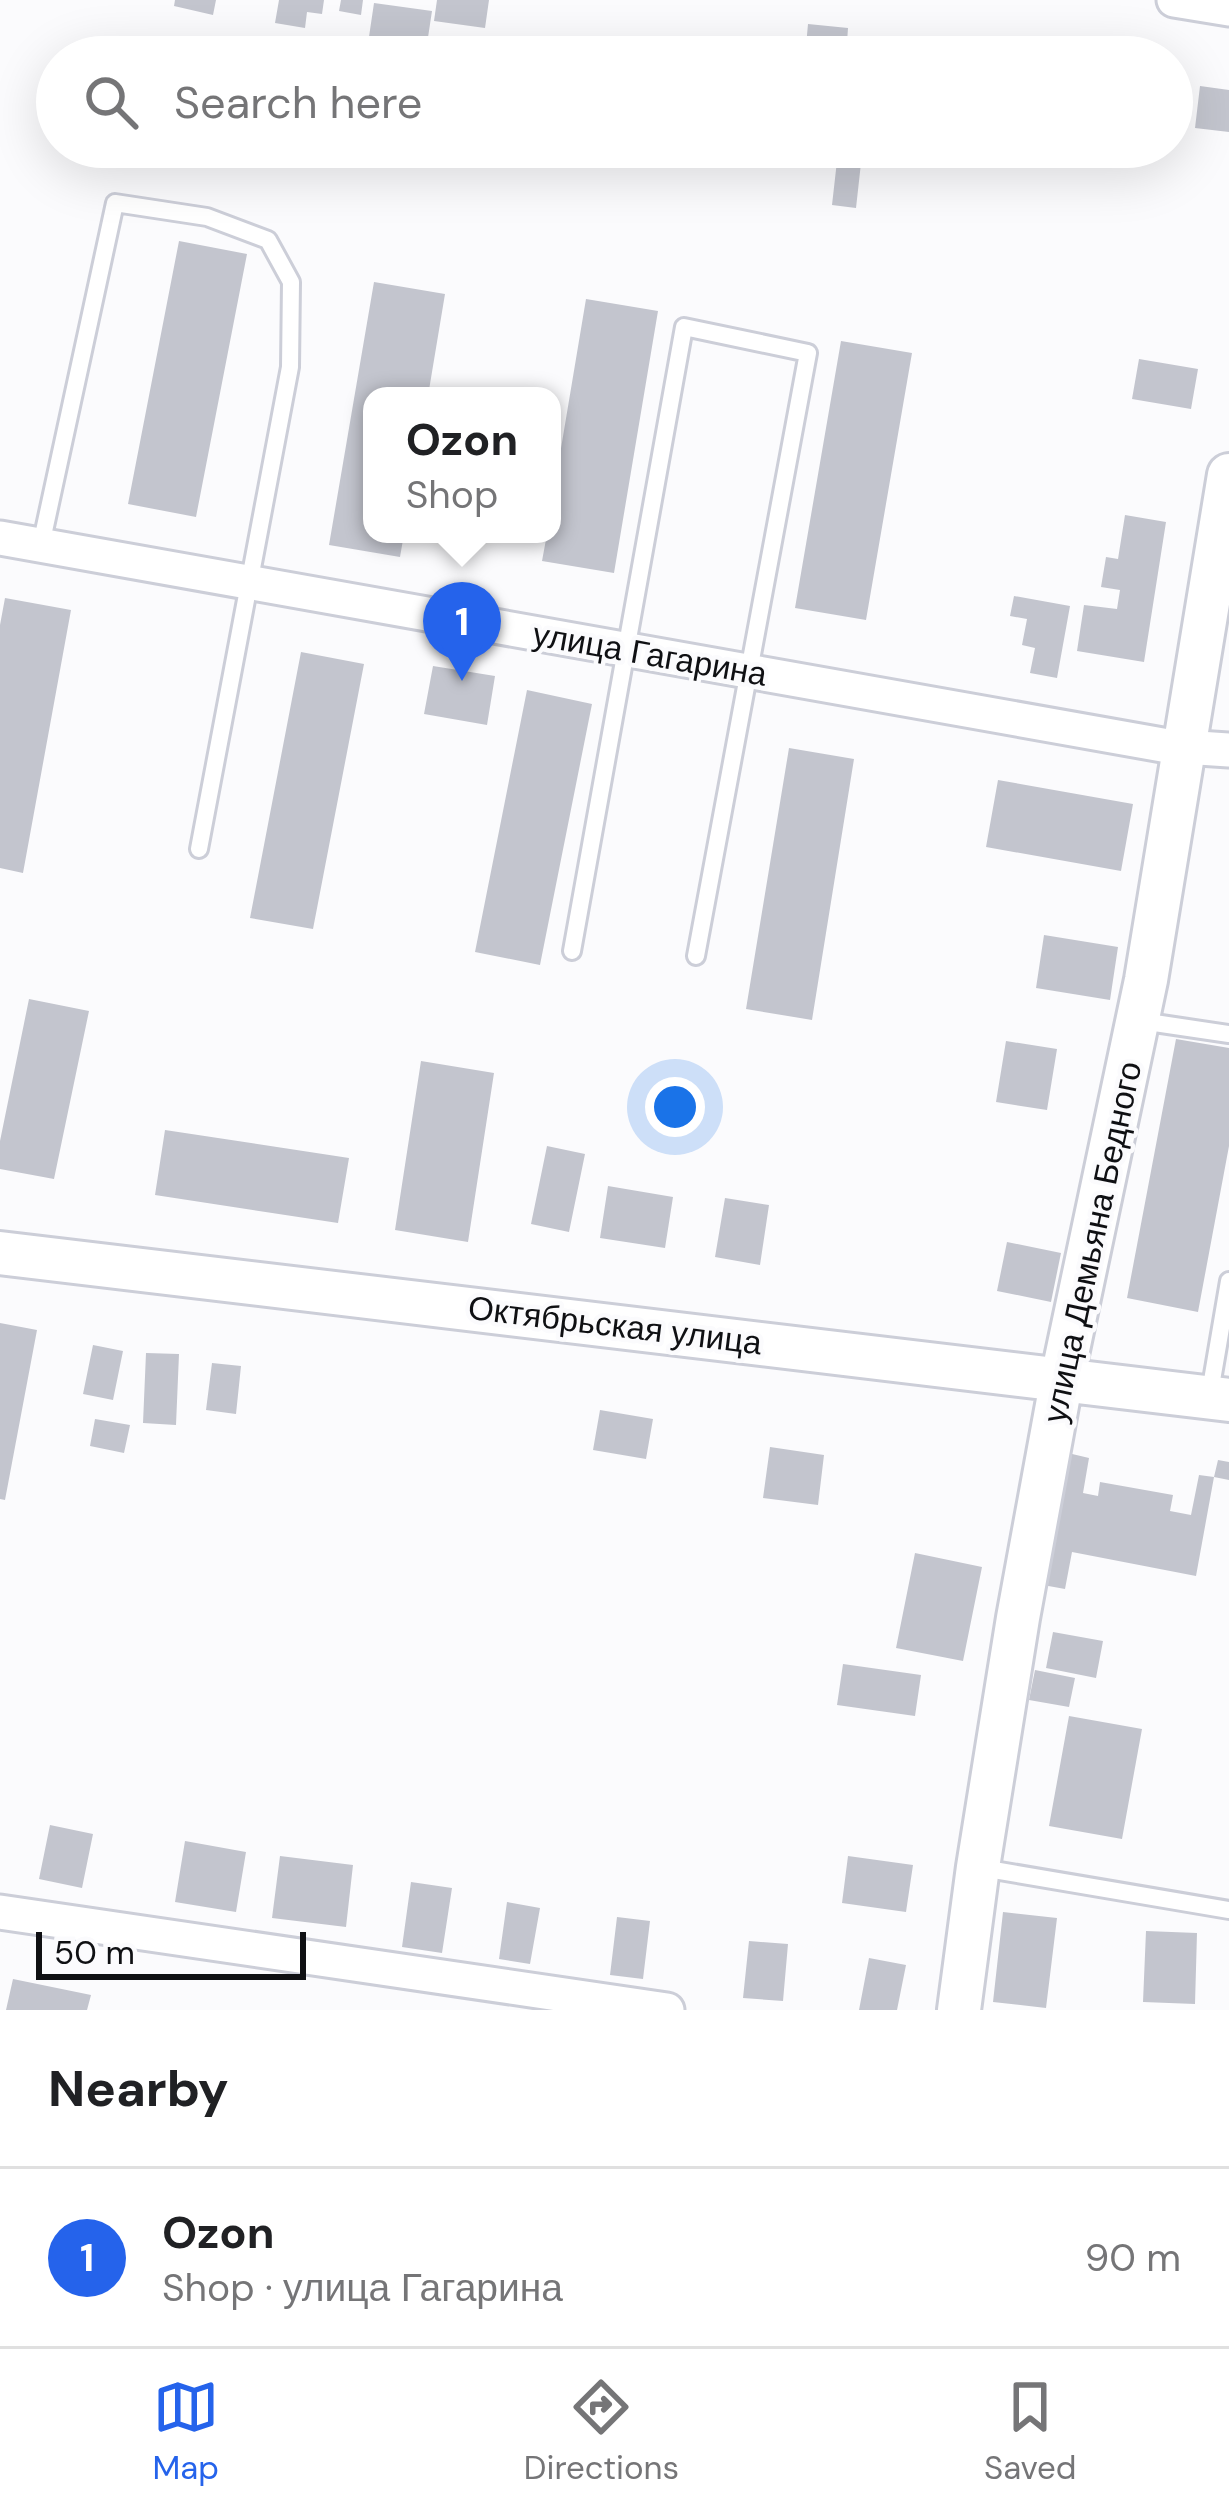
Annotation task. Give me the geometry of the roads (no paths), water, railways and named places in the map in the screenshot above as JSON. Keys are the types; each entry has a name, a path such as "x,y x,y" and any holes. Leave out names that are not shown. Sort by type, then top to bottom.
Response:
{"street":[{"path":"1174,0 1229,9"},
{"name":"улица Демьяна Бедного","path":"959,2010 1018,1618 1062,1378 1138,1021 1229,475"},
{"name":"улица Гагарина","path":"0,538 1229,751"},
{"name":"Октябрьская улица","path":"0,1253 1219,1399"},
{"path":"0,1912 667,2010"}],"lane":[{"path":"41,545 115,203 206,218 268,240 291,282 290,367 199,849"},
{"path":"572,951 684,326 808,353 696,956"},
{"path":"1138,1021 1229,1034"},
{"path":"1219,1399 1229,1281"},
{"path":"978,1867 1229,1910"}],"place":[{"name":"Ozon","path":"462,681"}]}
